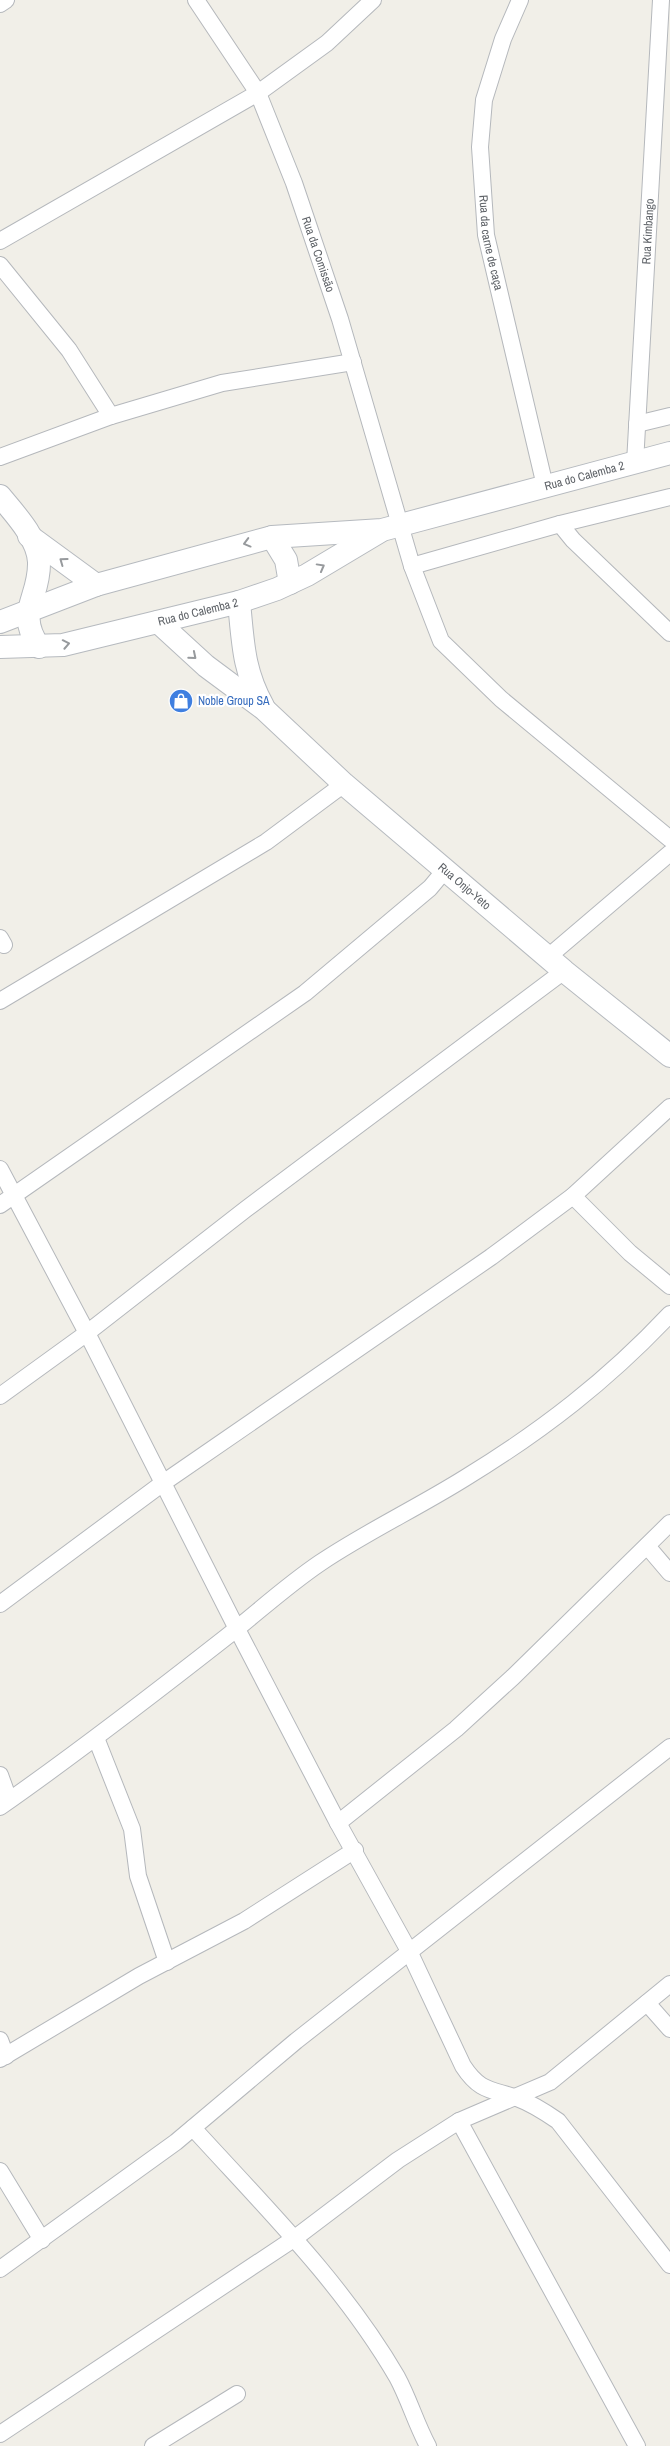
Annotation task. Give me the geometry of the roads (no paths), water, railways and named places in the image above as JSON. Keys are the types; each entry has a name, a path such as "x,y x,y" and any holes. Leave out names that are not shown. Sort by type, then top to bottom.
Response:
{"main road":[{"name":"Rua do Calemba 2","path":"0,622 96,585 272,537 391,528 670,453"},
{"path":"0,496 15,514 29,536 39,561 36,592 27,612 30,630 39,648"},
{"name":"Rua do Calemba 2","path":"0,647 39,648 63,645 239,602 290,583 391,528"},
{"path":"29,536 96,585"},
{"path":"272,537 286,560 290,583"},
{"path":"239,602 245,664 252,687 264,709"},
{"path":"158,622 206,666 264,709"},
{"name":"Rua Onjo-Yeto","path":"264,709 344,784 556,964 667,1049"}],"street":[{"name":"Rua da Comissão","path":"196,0 258,93 294,183 353,362 391,528 412,566 442,641 500,699 670,839"},
{"path":"0,241 258,93 327,43 373,0"},
{"name":"Rua da carne de caça","path":"520,0 504,39 484,100 480,147 486,235 545,486"},
{"name":"Rua Kimbango","path":"634,462 661,0"},
{"path":"0,265 69,350 111,416"},
{"path":"0,457 111,416 222,383 353,362"},
{"path":"637,424 670,416"},
{"path":"412,566 560,524 670,497"},
{"path":"560,524 573,540 670,633"},
{"path":"0,1001 266,842 344,784"},
{"path":"0,1396 87,1333 556,964 670,853"},
{"path":"0,1205 305,993 430,888 445,870"},
{"path":"0,1604 163,1483 491,1257 572,1196 670,1107"},
{"path":"0,1170 87,1333 338,1823 410,1951 463,2066 473,2081 488,2091 516,2098 538,2107 558,2121 670,2265"},
{"path":"572,1196 630,1253 670,1286"},
{"path":"0,1775 5,1804 96,1738 237,1629 272,1597 322,1562 465,1478 567,1410 632,1354 670,1314"},
{"path":"338,1823 456,1729 513,1677 670,1523"},
{"path":"647,1546 670,1573"},
{"path":"96,1738 132,1829 138,1876 167,1962"},
{"path":"0,2269 193,2128 296,2041 670,1747"},
{"path":"0,2040 3,2057 167,1962 244,1921 354,1850"},
{"path":"0,2434 295,2238 398,2160 460,2121 550,2082 670,1984"},
{"path":"647,2003 670,2029"},
{"path":"460,2121 637,2446"},
{"path":"193,2128 295,2238 364,2328 397,2378 423,2444"},
{"path":"0,2171 42,2240"},
{"path":"153,2446 237,2394"}],"place":[{"name":"Noble Group SA","path":"181,701"}]}
